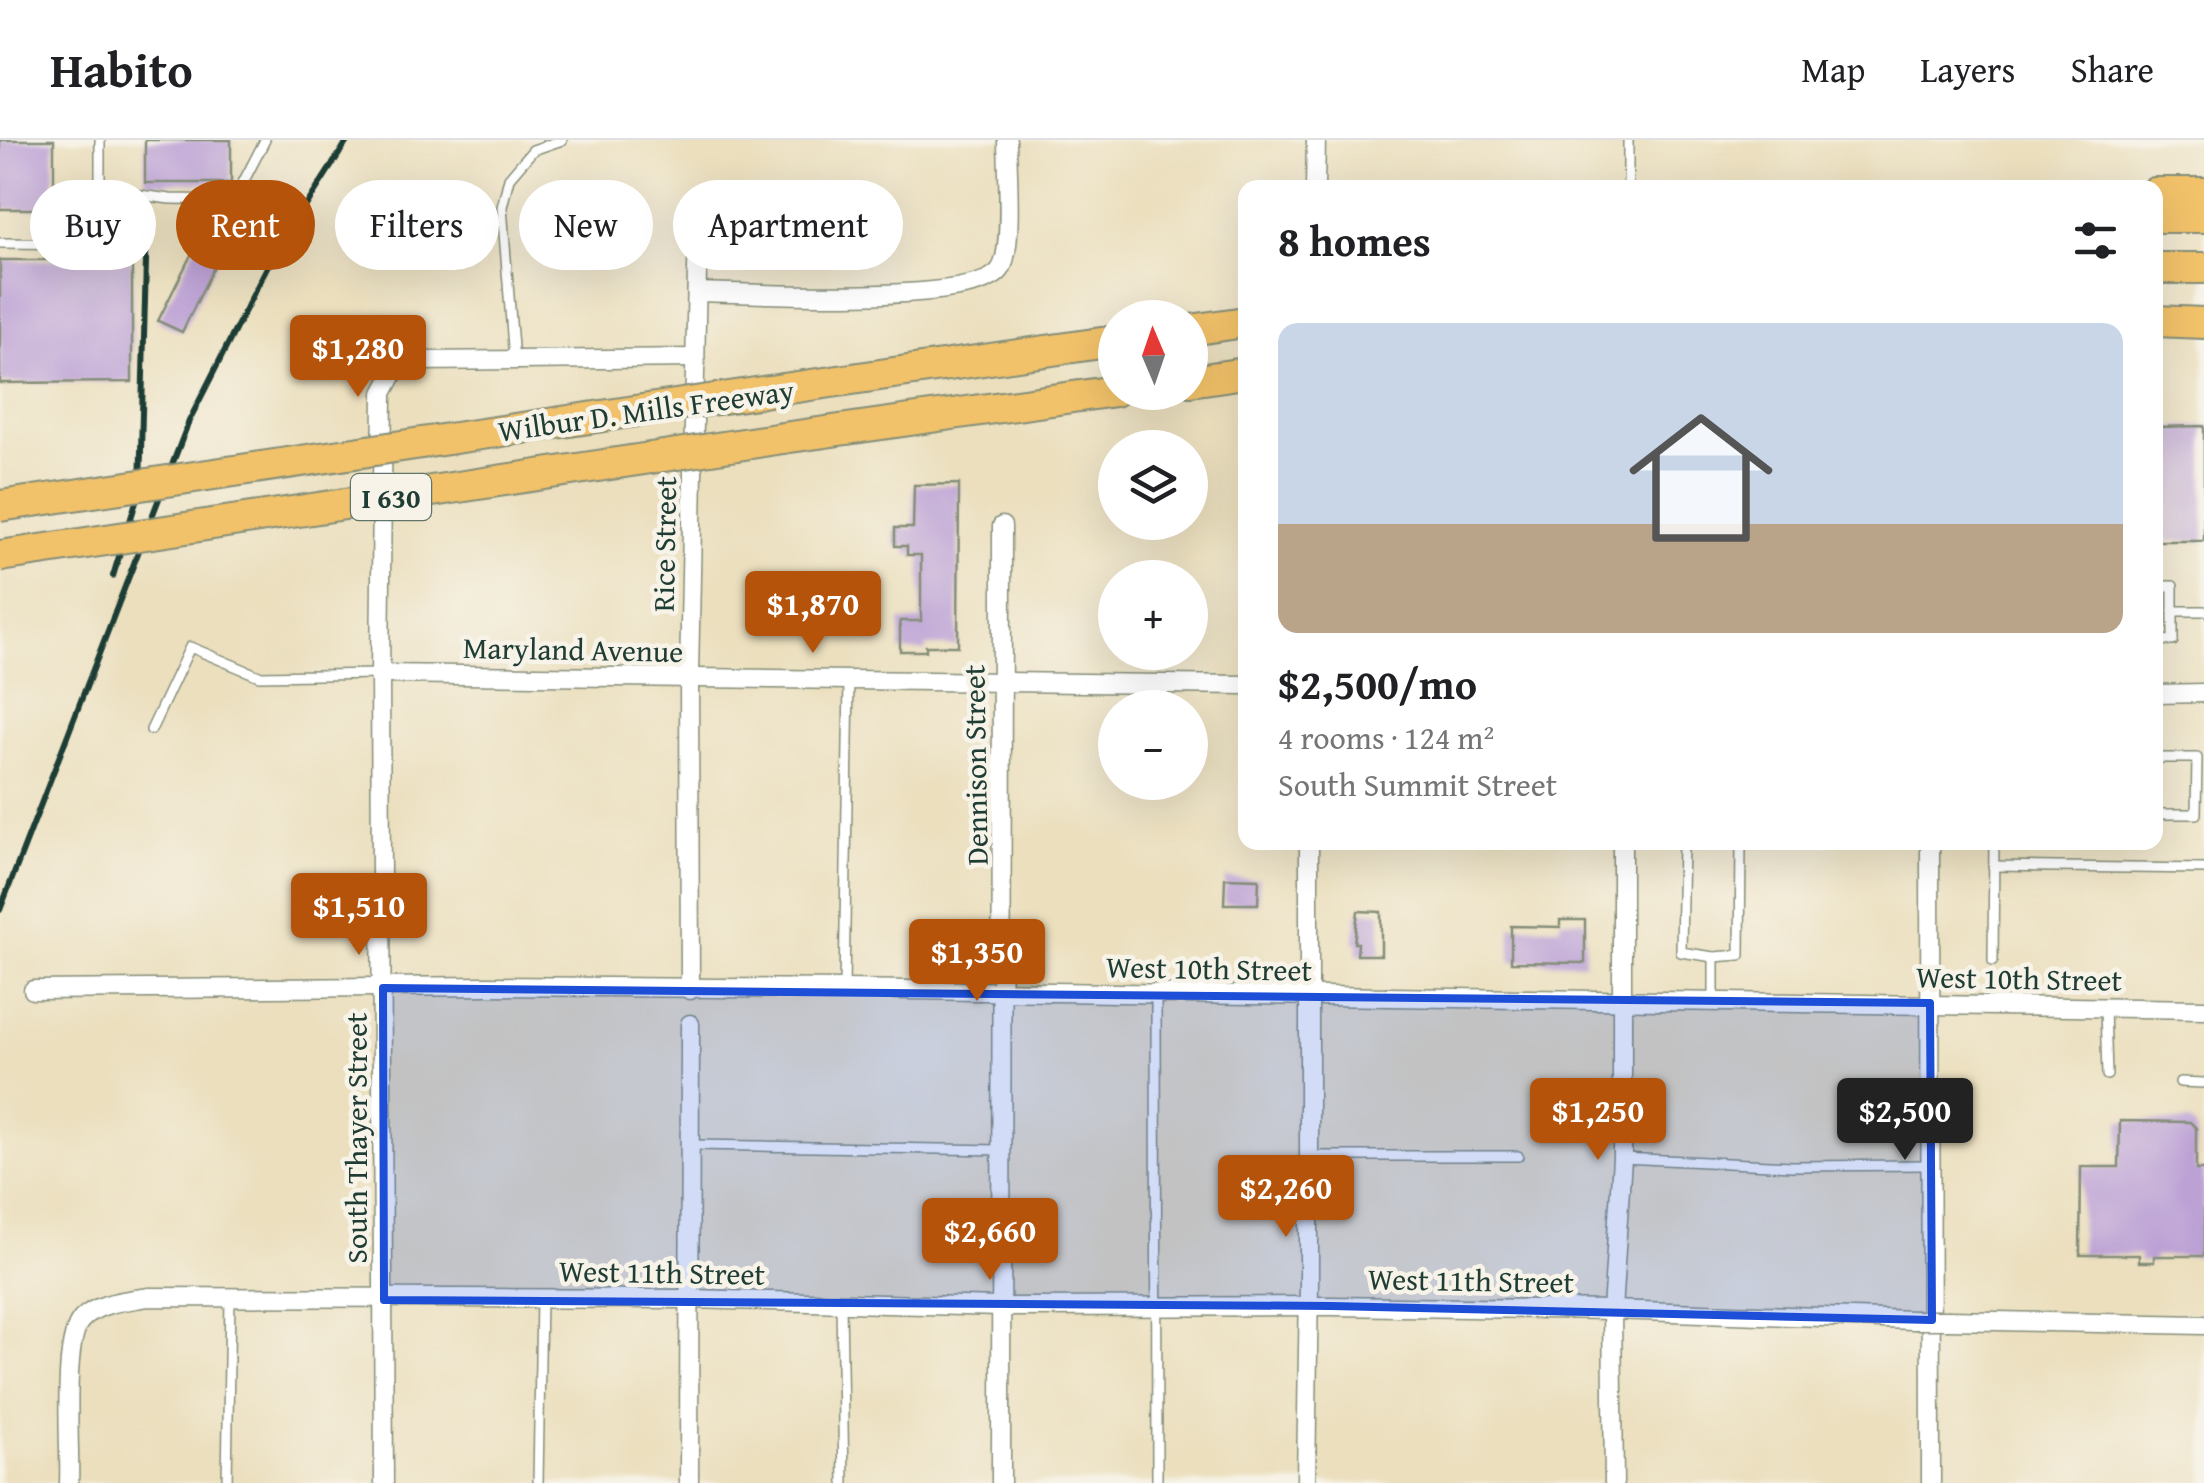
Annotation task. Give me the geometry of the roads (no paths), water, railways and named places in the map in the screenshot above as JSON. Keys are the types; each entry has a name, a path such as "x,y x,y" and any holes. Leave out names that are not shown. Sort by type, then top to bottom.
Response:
{"highway":[{"path":"2163,193 2204,193"},
{"path":"2163,217 2204,218"},
{"path":"2163,268 2204,268"},
{"path":"2163,321 2204,322"},
{"path":"1208,327 1238,323"},
{"name":"Wilbur D. Mills Freeway","path":"0,506 1098,343"},
{"path":"1208,378 1238,374"},
{"name":"Wilbur D. Mills Freeway","path":"0,556 1098,393"},
{"path":"0,572 137,536"}],"street":[{"path":"697,292 867,294 954,289 989,279 1000,271 1007,246 1007,140"},
{"path":"1315,180 1316,140"},
{"name":"Rice Street","path":"690,990 689,677 697,270"},
{"path":"514,360 695,358"},
{"name":"South Thayer Street","path":"384,1483 381,408 390,376 403,364 419,360 514,360"},
{"name":"Dennison Street","path":"1001,1483 1002,526"},
{"name":"Maryland Avenue","path":"380,674 1238,685"},
{"path":"2163,694 2204,692"},
{"path":"1306,1483 1309,850"},
{"path":"1614,1483 1612,1310 1622,1158 1622,850"},
{"path":"1930,850 1930,1483"},
{"name":"West 10th Street","path":"33,990 486,986 844,989 2204,1009"},
{"path":"689,1483 690,1024"},
{"name":"West 11th Street","path":"70,1483 69,1370 74,1331 82,1318 109,1303 148,1297 1612,1310 2204,1325"}],"lane":[{"path":"100,140 100,180"},
{"path":"156,197 234,200 265,140"},
{"path":"514,360 502,207 509,178 532,150 562,140"},
{"path":"1628,140 1628,180"},
{"path":"0,243 30,243"},
{"path":"2163,586 2173,586 2172,640 2163,640"},
{"path":"2173,611 2204,612"},
{"path":"151,730 190,648 259,676 380,674"},
{"path":"844,989 849,680"},
{"path":"2163,758 2197,758 2196,814 2163,814"},
{"path":"1683,850 1681,952 1714,957 1740,955 1741,850"},
{"path":"1993,961 1994,850"},
{"path":"1994,866 2204,869"},
{"path":"1714,957 1714,1002"},
{"path":"1156,994 1157,1483"},
{"path":"2106,1008 2106,1075"},
{"path":"2180,1082 2204,1083"},
{"path":"689,1145 1002,1150"},
{"path":"1309,1156 1518,1156"},
{"path":"1622,1158 1792,1166 1929,1165"},
{"path":"227,1483 230,1298"},
{"path":"538,1483 542,1298"},
{"path":"841,1303 844,1483"}],"railway":[{"path":"0,910 189,421 267,267 348,140"},
{"path":"113,576 140,489 146,270"}]}
